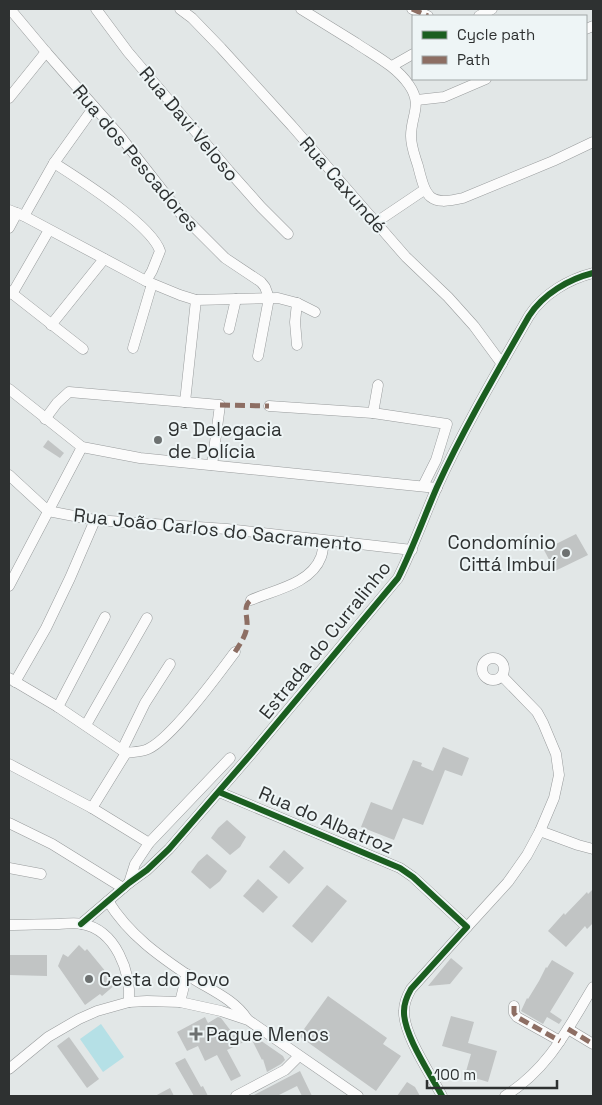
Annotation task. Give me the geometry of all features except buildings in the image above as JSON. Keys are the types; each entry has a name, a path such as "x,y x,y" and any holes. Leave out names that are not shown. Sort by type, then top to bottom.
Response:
{"street":[{"name":"Rua dos Pescadores","path":"10,9 120,136 181,214 225,258 261,282 269,298"},
{"name":"Rua Davi Veloso","path":"96,9 128,52 229,171 288,234"},
{"name":"Rua Caxundé","path":"180,9 192,18 221,48 406,257 448,297 502,364"},
{"path":"301,9 392,66 409,86 417,100 411,135 412,146 424,190 431,198 448,202 463,198 553,161 593,142"},
{"path":"412,9 426,15"},
{"path":"481,15 492,9"},
{"path":"9,98 46,52"},
{"path":"392,66 412,55"},
{"path":"417,100 444,98 484,80"},
{"path":"9,228 17,213 94,107"},
{"path":"54,163 99,192 154,239 160,251 149,282 133,348"},
{"path":"375,223 424,190"},
{"path":"17,213 149,282 180,295 196,300 278,298 297,303 316,312"},
{"path":"49,230 10,292 83,349"},
{"path":"51,325 104,259"},
{"name":"Estrada do Curralinho","path":"81,924 126,885 159,860 219,792 398,578 412,550 437,488 465,432 534,308 560,286 593,273"},
{"path":"258,356 269,298"},
{"path":"229,329 236,299"},
{"path":"186,402 196,300"},
{"path":"297,303 294,322 297,345"},
{"path":"374,413 378,385"},
{"path":"9,389 82,447 140,458 437,488"},
{"path":"45,419 57,403 69,392 220,405 212,465"},
{"path":"269,406 374,413 447,424 436,460 423,486"},
{"path":"9,586 82,447"},
{"name":"Rua João Carlos do Sacramento","path":"9,475 48,511 95,520 227,530 412,550"},
{"path":"95,520 46,628 12,680 58,706 124,751 142,751 154,746 186,714 235,652"},
{"path":"251,600 284,588 309,574 322,556 324,541"},
{"path":"9,564 17,571"},
{"path":"58,706 105,617"},
{"path":"86,724 147,618"},
{"path":"92,808 124,751 145,703 170,664"},
{"path":"443,1095 407,1027 404,1010 406,998 411,989 519,869 540,831 557,786 559,775 556,754 548,731 537,712 502,676"},
{"path":"9,823 52,844 126,885 135,864 149,843 230,758"},
{"path":"9,764 92,808 149,843"},
{"name":"Rua do Albatroz","path":"219,792 400,868 413,877 467,928"},
{"path":"540,831 593,849"},
{"path":"9,868 40,874"},
{"path":"108,901 128,928 155,952 235,1005 248,1020 358,1096"},
{"path":"9,925 81,924 95,928 117,950 126,972 129,992 128,1002"},
{"path":"180,1002 187,974"},
{"path":"505,1096 534,1075 560,1041 593,987"},
{"path":"9,1069 48,1037 79,1019 97,1011 128,1002 180,1002 221,1011 248,1020"},
{"path":"514,1006 514,1013 517,1017 560,1041"},
{"path":"568,1029 593,1044"},
{"path":"236,1096 285,1070 299,1056"}],"shaded area":[{"path":"101,1024 124,1057 103,1072 80,1039"}],"marked path":[{"path":"412,9 426,15"},
{"path":"220,405 269,406"},
{"path":"235,652 245,633 247,626 246,608 251,600"},
{"path":"514,1006 514,1013 517,1017 560,1041"},
{"path":"568,1029 593,1044"}],"cycle path":[{"path":"81,924 147,870 169,849 398,578 447,465 481,400 529,316 557,288 593,273"},
{"path":"219,792 400,868 413,877 467,927 411,989 404,1011 408,1031 418,1054 442,1096"}],"place":[{"name":"9ª Delegacia de Polícia","path":"158,440"},
{"name":"Condomínio Cittá Imbuí","path":"566,553"},
{"name":"Cesta do Povo","path":"89,979"},
{"name":"Pague Menos","path":"196,1034"}]}
